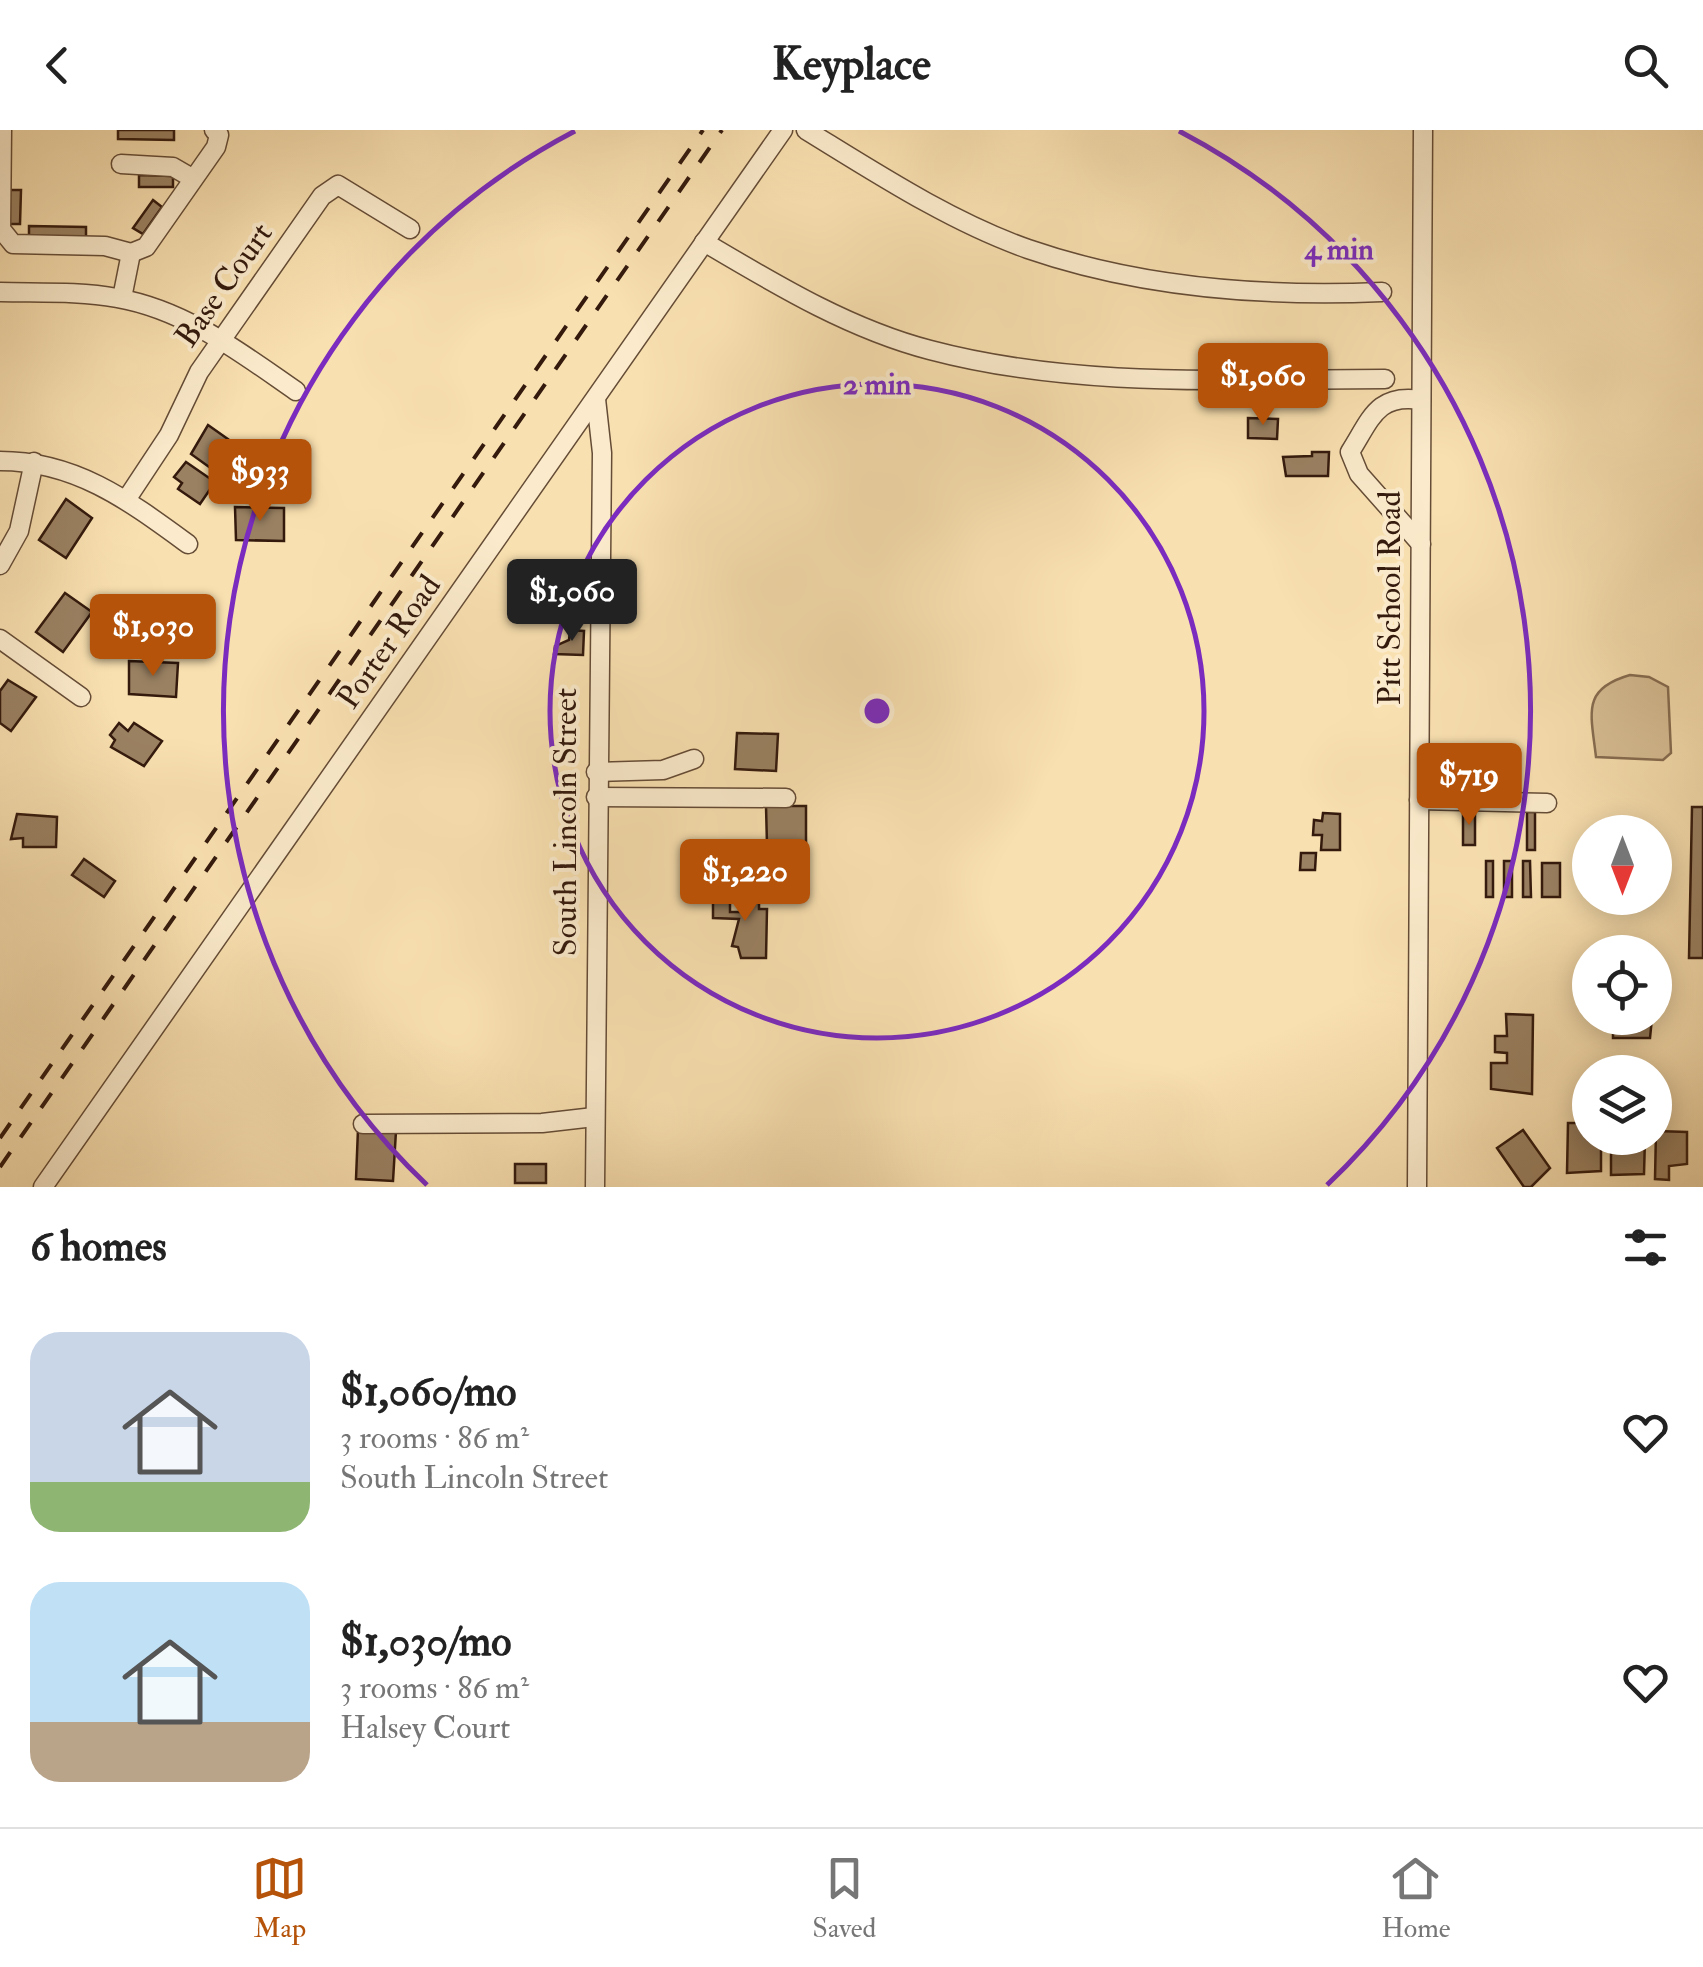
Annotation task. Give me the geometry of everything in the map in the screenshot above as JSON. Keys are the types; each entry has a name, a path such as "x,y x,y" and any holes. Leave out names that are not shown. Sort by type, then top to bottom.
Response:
{"street":[{"path":"2,130 1,230 13,244 105,246 131,253 146,247 216,147 219,135 214,130"},
{"name":"Porter Road","path":"42,1187 783,130"},
{"path":"806,130 977,227 1027,248 1106,271 1203,288 1382,292"},
{"name":"Pitt School Road","path":"1417,1187 1423,130"},
{"path":"122,164 173,166 192,178"},
{"name":"Base Court","path":"126,500 169,435 200,372 322,196 338,184 410,229"},
{"path":"704,242 797,295 869,328 928,350 1010,368 1082,376 1385,379"},
{"path":"122,298 131,253"},
{"path":"0,292 122,298 187,320 296,391"},
{"path":"1421,544 1359,474 1350,452 1379,406 1396,397 1422,400"},
{"name":"South Lincoln Street","path":"595,1187 602,453 596,399"},
{"path":"0,460 63,468 126,500 188,544"},
{"path":"0,565 18,531 34,462"},
{"path":"0,638 82,698"},
{"path":"596,772 663,770 694,759"},
{"path":"596,797 786,798"},
{"path":"1419,800 1547,803"},
{"path":"363,1124 542,1123 594,1116"}],"shaded area":[{"path":"1630,675 1649,677 1668,687 1671,753 1663,760 1596,757 1592,715 1596,695"}],"building":[{"path":"118,130 174,130 174,140 118,139"},
{"path":"139,175 173,176 173,187 139,187"},
{"path":"9,190 21,190 20,224 9,224"},
{"path":"153,200 162,207 143,234 133,228"},
{"path":"29,226 86,227 86,238 29,238"},
{"path":"1248,418 1278,419 1277,439 1248,438"},
{"path":"208,425 242,449 223,477 191,454"},
{"path":"1312,452 1329,452 1328,476 1286,476 1283,457 1312,456"},
{"path":"186,462 215,482 200,504 178,489 182,483 174,477"},
{"path":"66,499 92,518 66,558 39,540"},
{"path":"235,507 284,508 284,541 236,540"},
{"path":"65,593 92,612 63,652 36,632"},
{"path":"570,630 584,631 583,655 554,654 555,646 569,640"},
{"path":"129,661 178,663 176,697 129,694"},
{"path":"8,680 36,697 11,731 0,723 0,691"},
{"path":"119,723 128,731 134,723 162,741 144,766 111,747 115,740 110,735"},
{"path":"737,733 778,734 776,771 735,769"},
{"path":"766,806 806,806 806,845 767,845"},
{"path":"1692,807 1703,807 1703,958 1689,958"},
{"path":"1463,811 1475,811 1475,845 1463,845"},
{"path":"1527,812 1535,812 1535,850 1527,850"},
{"path":"1323,813 1340,814 1340,850 1321,850 1322,835 1313,835 1314,820 1322,821"},
{"path":"17,814 57,817 56,847 23,847 23,838 11,839"},
{"path":"1301,853 1316,853 1315,870 1300,870"},
{"path":"84,859 115,881 104,897 72,875"},
{"path":"1486,861 1493,861 1493,897 1486,897"},
{"path":"1504,861 1512,861 1512,897 1504,897"},
{"path":"1523,861 1530,861 1531,897 1523,897"},
{"path":"1542,863 1560,863 1560,897 1542,897"},
{"path":"742,893 759,893 759,909 767,909 766,958 741,958 738,947 732,946 739,919 713,918 713,894 730,894 730,912 741,912"},
{"path":"1506,1014 1533,1015 1532,1094 1491,1089 1491,1063 1507,1063 1507,1053 1495,1052 1495,1036 1507,1036"},
{"path":"1613,1035 1650,1035 1650,1038"},
{"path":"1568,1123 1572,1123 1572,1155 1601,1155 1601,1171 1567,1173"},
{"path":"358,1129 396,1131 393,1181 356,1179"},
{"path":"1523,1130 1550,1168 1531,1187 1524,1187 1497,1148"},
{"path":"1672,1132 1687,1132 1687,1164 1669,1166 1669,1180 1655,1179 1656,1155 1672,1155"},
{"path":"1611,1155 1645,1155 1644,1174 1611,1175"},
{"path":"515,1164 546,1164 546,1183 515,1183"}],"railway":[{"path":"0,1138 703,130"},
{"path":"0,1167 722,130"}]}
